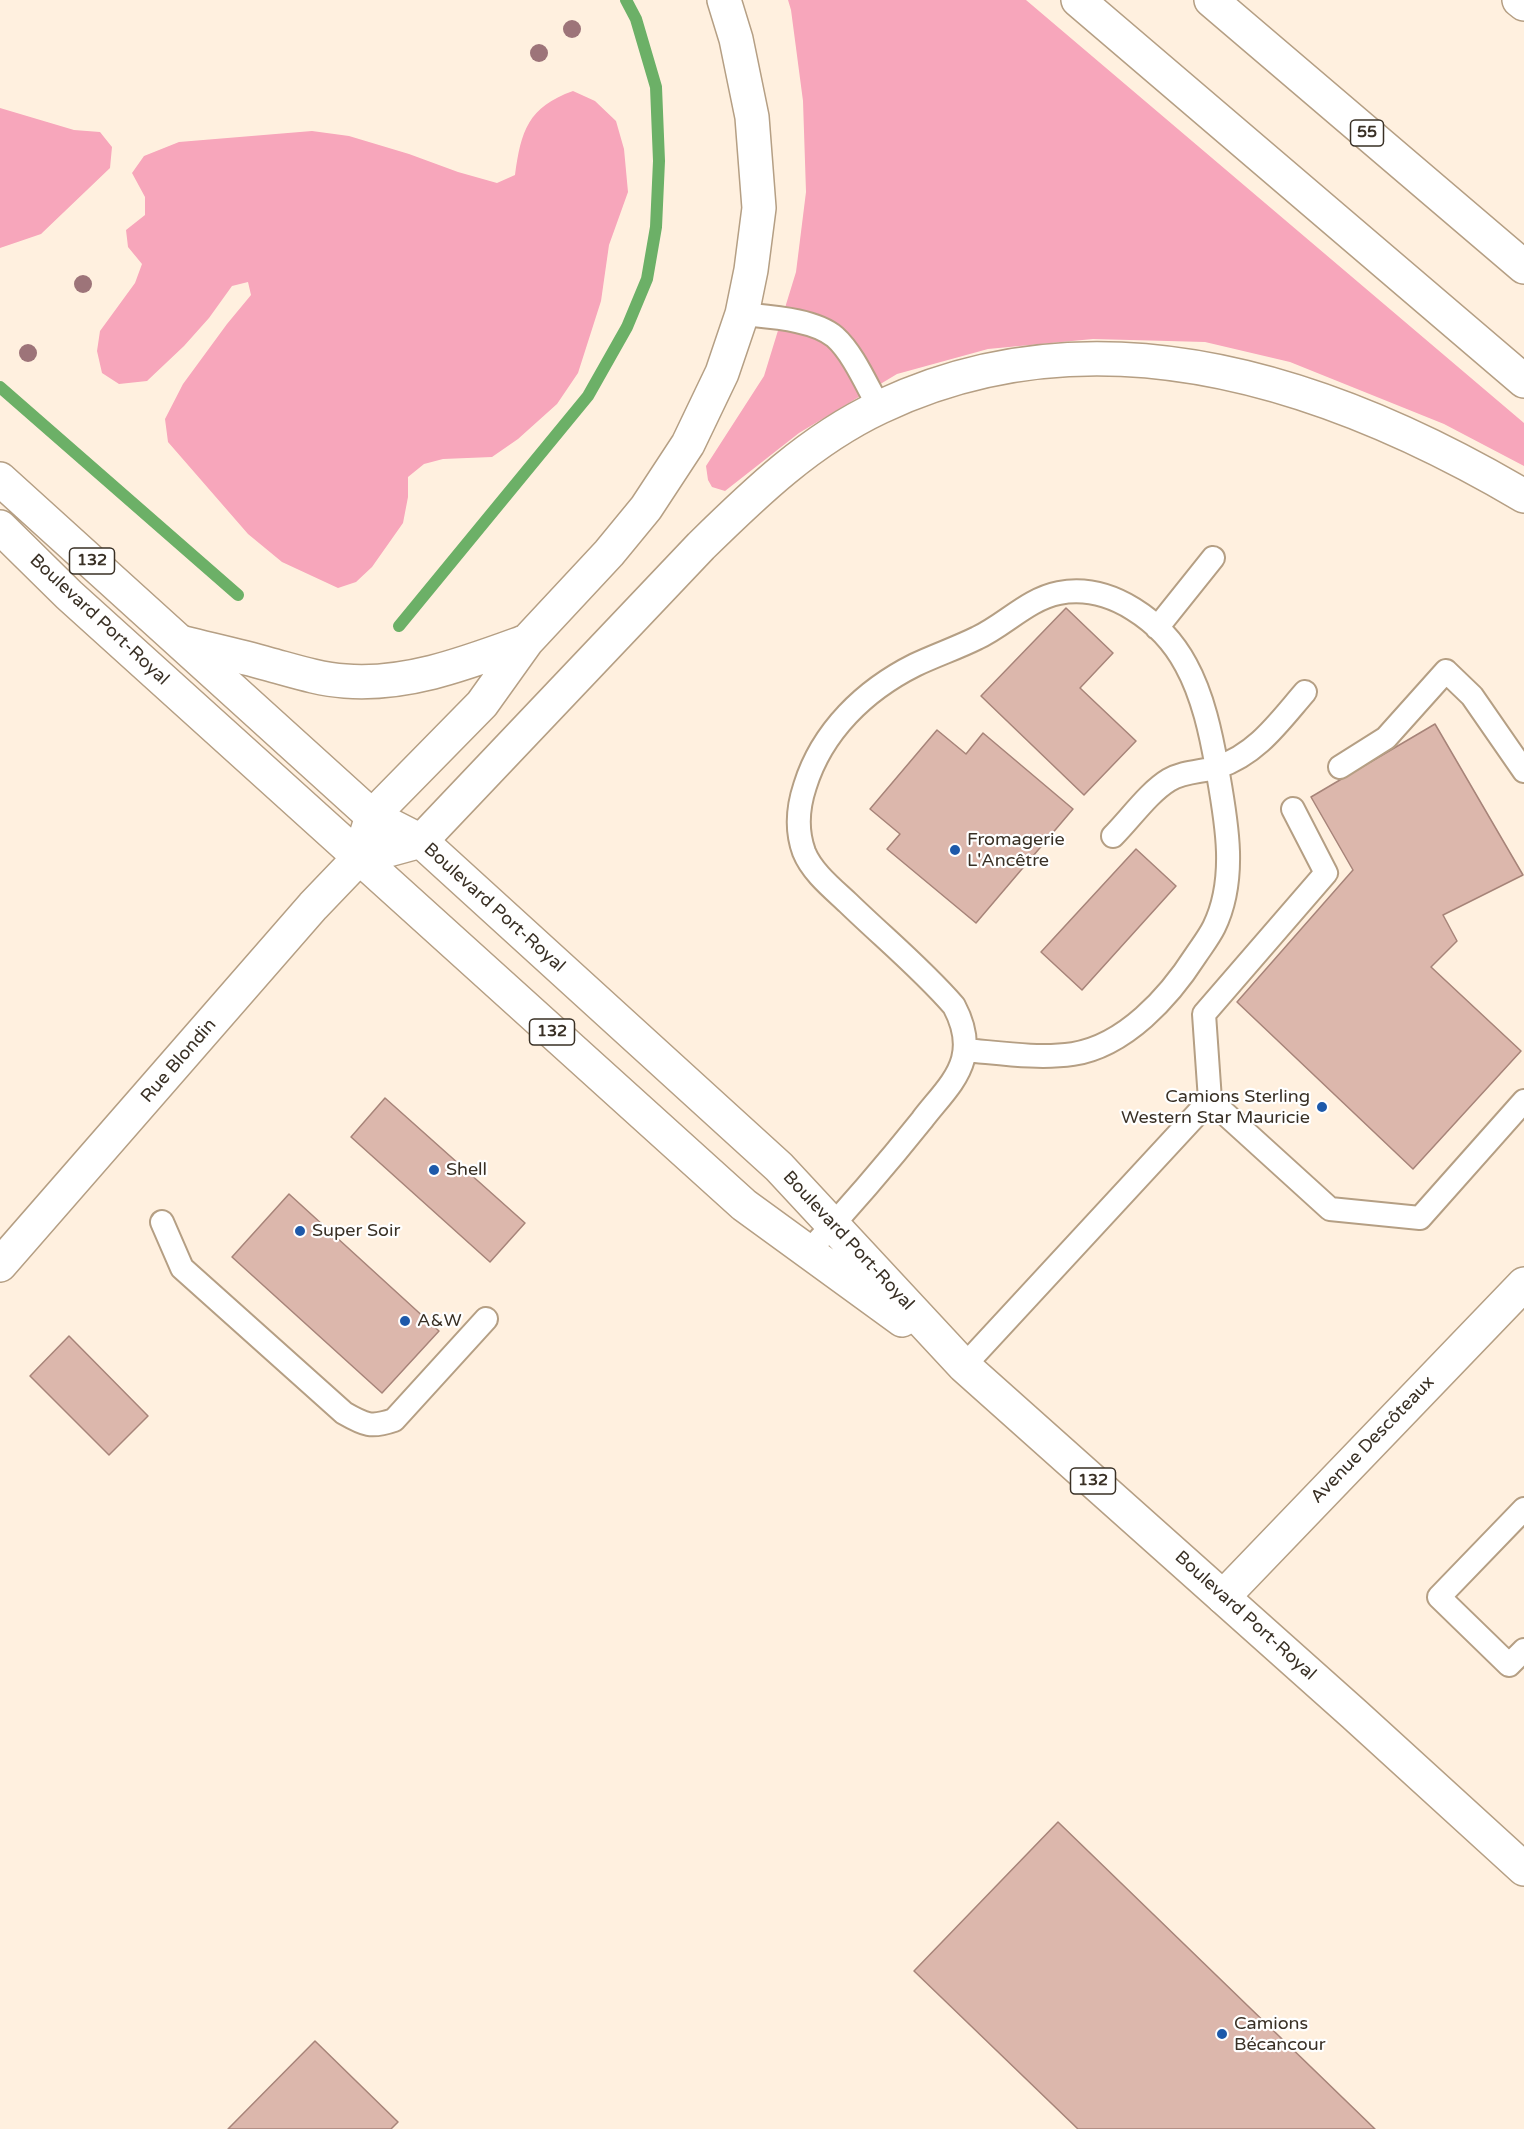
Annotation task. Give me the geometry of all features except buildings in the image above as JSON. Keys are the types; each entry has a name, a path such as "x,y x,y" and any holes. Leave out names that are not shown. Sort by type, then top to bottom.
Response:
{"main road":[{"path":"359,858 372,816 482,705 527,641 622,538 676,464 701,419 722,373 742,314 751,270 759,208 756,151 746,81 724,0"},
{"path":"1078,0 1524,381"},
{"name":"55","path":"1211,0 1524,267"},
{"path":"1519,0 1524,4"},
{"path":"359,858 421,841 673,575 747,501 816,445 879,407 942,383 1032,363 1063,360 1127,359 1189,365 1263,381 1353,410 1425,442 1524,496"},
{"name":"Boulevard Port-Royal","path":"0,479 184,643 372,816 421,841 779,1167 964,1366 1524,1869"},
{"name":"Boulevard Port-Royal","path":"0,527 69,595 744,1205 964,1366"},
{"path":"184,643 313,676 347,681 369,681 402,678 450,668 527,641"},
{"name":"Rue Blondin","path":"0,1265 313,906 359,858"},
{"name":"Avenue Descôteaux","path":"1222,1596 1524,1284"}],"lane":[{"path":"742,314 808,324 828,332 845,348 879,407"},
{"path":"1157,628 1214,558"},
{"path":"808,1252 874,1180 945,1090 958,1071 965,1050 963,1027 954,1006 832,888 807,859 800,836 799,822 802,794 813,764 832,731 874,690 913,666 982,636 1012,615 1046,597 1074,592 1107,597 1124,603 1157,628 1186,664 1196,686 1217,767 1226,836 1228,873 1225,895 1214,928 1178,980 1130,1028 1116,1037 1075,1053 1049,1055 965,1050"},
{"path":"1340,767 1386,738 1446,671 1472,696 1524,771"},
{"path":"1113,836 1161,785 1171,778 1236,760 1264,740 1305,692"},
{"path":"1293,809 1326,873 1204,1014 1210,1100 1330,1209 1420,1218 1524,1101"},
{"path":"964,1366 1210,1100"},
{"path":"162,1222 182,1268 344,1413 365,1425 380,1425 394,1420 486,1319"},
{"path":"1524,1509 1439,1596 1509,1665 1524,1650"}],"shaded area":[{"path":"788,0 1026,0 1524,423 1524,466 1444,424 1290,362 1205,342 1093,339 988,349 897,374 799,433 725,491 712,487 708,480 706,466 764,376 796,272 806,192 803,101"},
{"path":"573,91 595,101 616,121 624,149 628,192 609,245 601,301 578,373 557,404 518,439 492,457 443,459 424,464 408,477 408,497 403,523 372,567 356,582 338,588 282,562 248,534 168,442 165,419 183,384 251,295 248,282 232,286 209,318 184,346 147,381 119,384 102,373 97,351 100,331 135,283 142,264 128,247 126,230 145,215 145,197 132,173 144,156 179,142 312,131 349,136 497,183 515,175 524,133 536,113 558,97"},
{"path":"0,108 74,130 100,132 112,147 110,168 41,234 0,248"}],"waterway":[{"path":"399,626 588,396 627,327 647,279 656,227 659,161 656,87 636,19 626,0"},
{"path":"0,387 238,595"}],"place":[{"name":"Fromagerie L'Ancêtre","path":"955,850"},
{"name":"Camions Sterling Western Star Mauricie","path":"1322,1107"},
{"name":"Shell","path":"434,1170"},
{"name":"Super Soir","path":"300,1231"},
{"name":"A&W","path":"405,1321"},
{"name":"Camions Bécancour","path":"1222,2034"}]}
